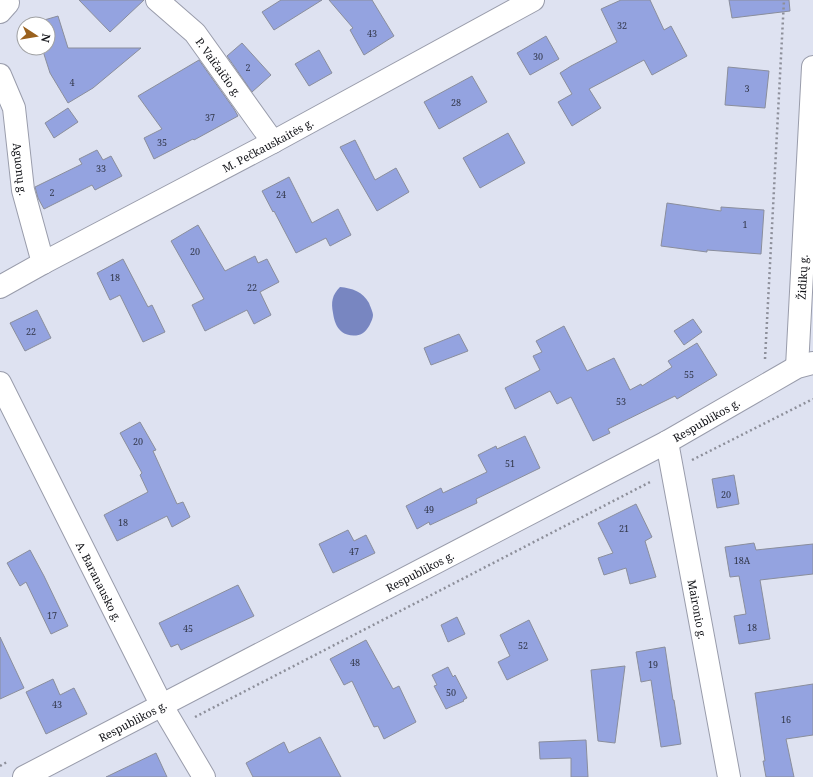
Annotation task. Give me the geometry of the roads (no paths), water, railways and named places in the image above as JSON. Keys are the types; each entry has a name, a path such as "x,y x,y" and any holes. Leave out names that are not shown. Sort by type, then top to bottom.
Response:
{"street":[{"name":"P. Vaičaičio g.","path":"157,0 195,33 273,142"},
{"name":"M. Pečkauskaitės g.","path":"0,287 273,142 533,0"},
{"name":"Židikų g.","path":"805,365 813,67"},
{"name":"Aguonų g.","path":"0,76 14,108 23,190 43,263"},
{"name":"Respublikos g.","path":"24,777 667,442 805,365"},
{"name":"A. Baranausko g.","path":"0,383 162,706 204,777"},
{"name":"Maironio g.","path":"667,442 729,777"}],"water":[{"path":"340,287 357,291 367,299 369,303 373,312 373,317 368,328 361,334 352,336 344,333 338,328 334,318 332,302 335,293"}]}
